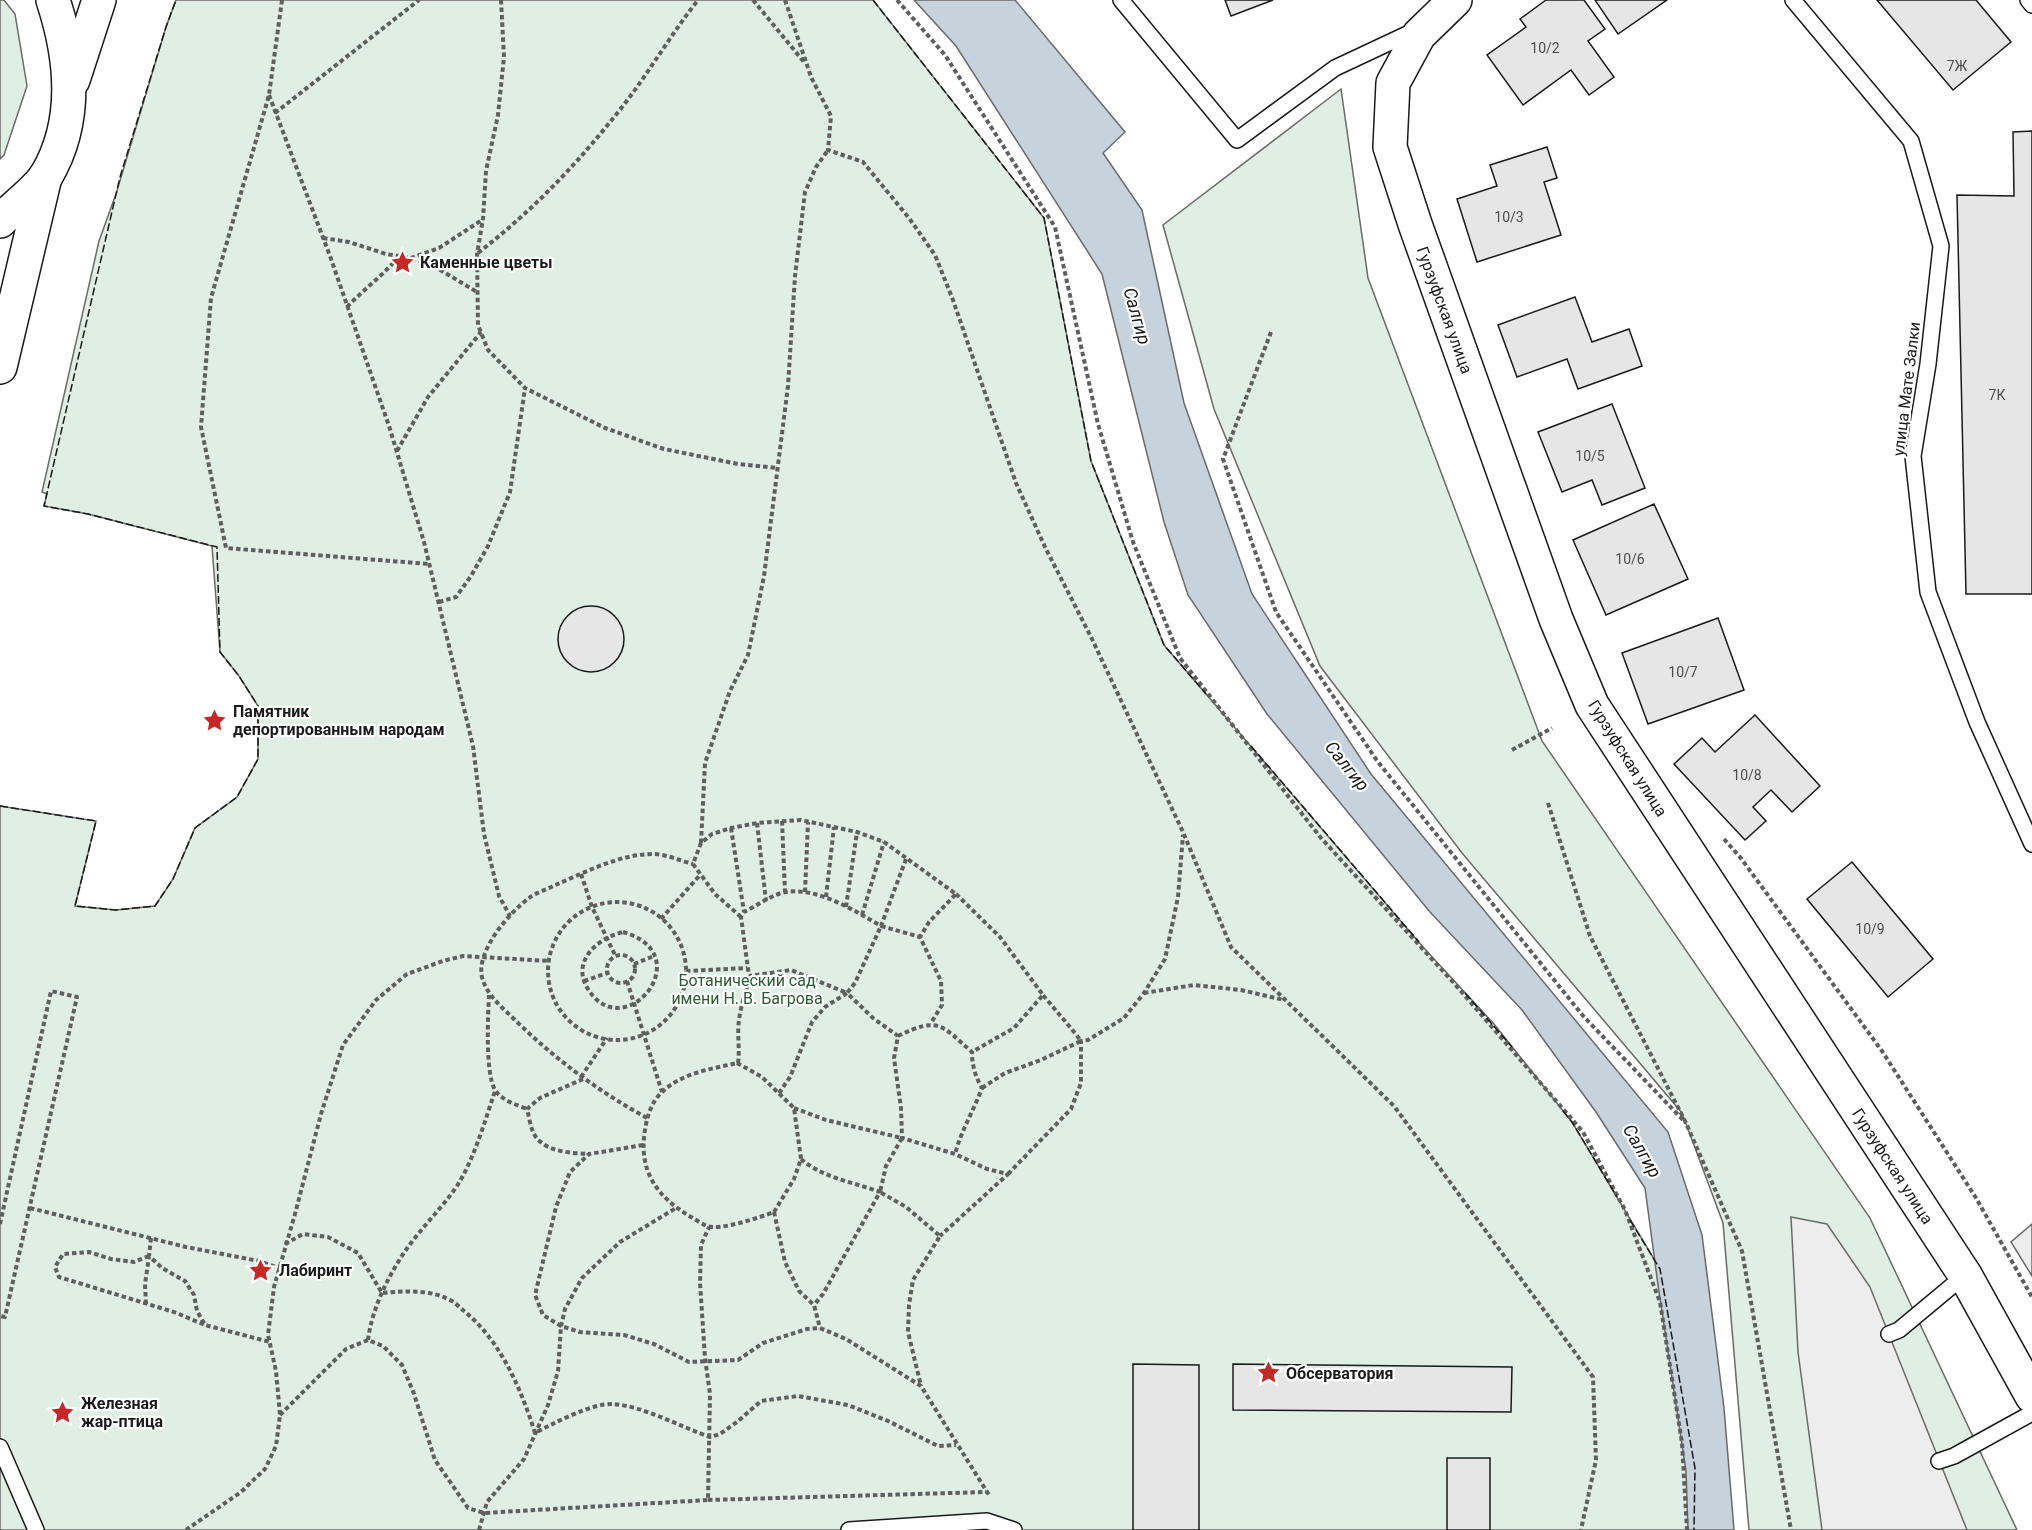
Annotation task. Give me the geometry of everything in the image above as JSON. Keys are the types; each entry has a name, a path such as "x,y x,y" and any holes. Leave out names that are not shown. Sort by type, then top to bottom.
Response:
{"main road":[{"path":"53,0 60,22 70,88"},
{"path":"0,367 45,177 64,137 70,88 99,0"},
{"name":"Гурзуфская улица","path":"1444,11 1419,35 1393,83 1390,147 1415,224 1556,619 1592,705 1965,1275 2032,1396"},
{"path":"0,221 45,177"}],"lane":[{"path":"1121,0 1237,140 1335,68 1444,11"},
{"name":"улица Мате Залки","path":"1793,0 1911,141 1941,246 1928,364 1913,456 1928,592 1977,722 2032,844"},
{"path":"2028,0 2032,5"},
{"path":"1889,1334 1899,1330 1965,1275"},
{"path":"1939,1461 1954,1456 2032,1413"},
{"path":"0,1447 36,1530"},
{"path":"849,1530 987,1521 1014,1530"}],"path":[{"path":"282,0 269,95 211,298 201,427 226,548 429,564"},
{"path":"275,113 419,0"},
{"path":"501,0 504,57 498,115 486,171 483,219 477,254 478,325 488,350 525,388 605,428 664,449 738,464 777,468"},
{"path":"477,254 541,200 579,160 627,100 698,0"},
{"path":"753,0 806,65"},
{"path":"693,864 701,843 705,763 730,691 748,655 764,576 788,386 795,276 805,192 816,167 828,150 831,116 806,65 785,0"},
{"path":"897,0 945,55 1055,227 1098,424 1134,542 1180,658 1321,838 1453,982 1578,1126 1625,1210 1660,1302 1682,1443 1687,1530"},
{"path":"269,95 323,238 397,451 439,602 473,746 484,834 491,866 499,896 510,916"},
{"path":"828,150 863,162 909,218 935,255 953,300 1016,483 1183,832 1231,947 1394,1106 1593,1377 1596,1460 1581,1530"},
{"path":"411,258 439,248 483,219"},
{"path":"323,238 349,242 411,258 442,271 478,292"},
{"path":"347,307 388,270 399,256"},
{"path":"1271,332 1223,459 1276,612 1378,762 1584,1017 1686,1123"},
{"path":"397,451 428,397 481,333"},
{"path":"439,602 456,597 471,576 488,546 510,492 525,388"},
{"path":"1512,750 1552,728"},
{"path":"1548,803 1590,936 1686,1123 1742,1251 1791,1530"},
{"path":"701,843 712,834 731,828 782,821 808,822 834,827 857,832 884,842 956,894 1000,937 1081,1041 1082,1083 1071,1109 1008,1174 940,1236 913,1280 908,1332 921,1386 991,1498"},
{"path":"782,821 785,892"},
{"path":"805,892 808,822"},
{"path":"757,823 765,901"},
{"path":"826,897 834,827"},
{"path":"731,828 744,912"},
{"path":"846,907 857,832"},
{"path":"955,1154 960,1136 982,1088 1005,1073 1088,1040 1124,1018 1144,993 1166,953 1178,897 1183,832"},
{"path":"1717,832 1747,866 1882,1051 1977,1198 2032,1297"},
{"path":"862,915 884,842"},
{"path":"368,1340 371,1320 382,1293 408,1247 440,1210 459,1183 495,1091 489,1067 489,995 482,976 482,956 503,922 530,897 581,874 623,858 654,854 693,864 715,894 741,917"},
{"path":"779,1093 790,1077 812,1022 825,1007 847,993 855,983 881,926 906,859"},
{"path":"581,874 592,907 615,955"},
{"path":"661,919 700,874"},
{"path":"737,1063 738,1023 749,976 741,917 744,912 785,892 805,892 826,897 856,910 881,926 920,937 941,981 942,1005 931,1023"},
{"path":"920,937 929,922 956,894"},
{"path":"626,902 650,910 670,926 683,948 686,971 681,999 667,1020 645,1036 621,1040 595,1036 573,1024 556,1004 548,981 549,955 560,932 578,913 592,907 601,903 626,902"},
{"path":"623,932 636,936 646,944 654,956 657,967 656,981 650,992 628,1007 602,1004 592,995 581,972 592,948 607,938 623,932"},
{"path":"615,955 625,955 634,964 634,975 622,983 612,980 607,972 608,962 615,955"},
{"path":"186,1530 241,1492 265,1469 276,1446 280,1415 276,1371 268,1335 274,1287 321,1114 343,1045 376,1000 407,974 463,956 549,961"},
{"path":"634,964 654,956"},
{"path":"686,971 747,968"},
{"path":"749,976 790,970 847,993 873,1018 898,1036"},
{"path":"584,981 607,972"},
{"path":"627,981 662,1092"},
{"path":"1144,993 1194,985 1241,990 1284,1000"},
{"path":"0,1224 51,992 76,997 6,1317 0,1316"},
{"path":"489,995 549,1053 622,1104 647,1118"},
{"path":"972,1052 1014,1028 1043,995"},
{"path":"898,1036 931,1023 943,1027 972,1052 972,1062 982,1088"},
{"path":"814,1305 824,1294 880,1192 886,1166 902,1137 901,1108 894,1058 898,1036"},
{"path":"527,1108 540,1098 583,1078 607,1038"},
{"path":"794,1108 801,1158 794,1179 774,1212 742,1223 709,1227 676,1208 663,1197 648,1173 643,1145 647,1118 654,1101 662,1092 684,1077 737,1063 762,1077 794,1108 826,1120 902,1137 955,1154 987,1169 1008,1174"},
{"path":"495,1091 511,1103 527,1108"},
{"path":"527,1108 534,1134 548,1148 569,1153 589,1154 643,1145"},
{"path":"589,1154 570,1172 556,1207 536,1295 543,1315 561,1326 579,1332 624,1335 654,1344 689,1362 738,1360 763,1343 807,1329 820,1328 846,1339 921,1386"},
{"path":"801,1158 809,1166 832,1177 880,1192 906,1207 940,1236"},
{"path":"30,1208 151,1238 259,1261 279,1268"},
{"path":"479,1530 487,1502 524,1459 548,1405 558,1371 561,1326 565,1309 582,1278 620,1242 676,1208"},
{"path":"774,1212 785,1262 799,1291 814,1305 820,1328"},
{"path":"708,1500 710,1394 700,1283 701,1245 709,1227"},
{"path":"285,1244 303,1234 328,1237 358,1254 382,1293"},
{"path":"146,1304 145,1284 151,1238"},
{"path":"149,1256 134,1262 111,1259 89,1252 63,1254 55,1267 59,1277 205,1324 270,1342"},
{"path":"149,1256 162,1268 185,1281 194,1295 197,1311 205,1324"},
{"path":"382,1293 413,1290 430,1293 451,1300 479,1323 499,1350 527,1408 535,1433"},
{"path":"280,1415 345,1349 368,1340 383,1346 402,1365 414,1394 435,1460 468,1508 484,1513 708,1500 986,1492"},
{"path":"535,1433 560,1420 612,1404 654,1415 710,1437 720,1434 761,1401 798,1396 848,1405 888,1421 925,1442 938,1446 956,1445"}],"green space":[{"path":"0,0 4,0 15,14 27,86 4,155 0,159"},
{"name":"Ботанический сад имени Н. В. Багрова","path":"176,0 873,0 1044,218 1091,461 1164,645 1423,947 1494,1024 1572,1122 1660,1269 1694,1530 0,1530 0,806 96,821 75,906 116,910 155,906 173,879 195,828 237,797 258,759 258,706 220,652 212,546 88,514 44,506 47,494 42,492 99,241 116,194"},
{"path":"1341,89 1368,278 1542,741 1870,1218 2017,1530 1749,1530 1723,1223 1682,1113 1462,853 1320,666 1214,409 1163,225"}],"shaded area":[{"path":"1791,1217 1827,1224 1870,1287 1967,1530 1822,1530 1798,1352"},
{"path":"2032,1224 2032,1276 2011,1242"}],"water":[{"name":"Салгир","path":"914,0 1015,0 1125,132 1103,153 1142,210 1184,403 1252,594 1371,774 1668,1132 1702,1235 1724,1408 1734,1530 1688,1530 1686,1471 1645,1188 1596,1112 1522,1010 1430,912 1267,714 1188,595 1164,522 1102,274 956,46"}],"building":[{"path":"1225,0 1273,0 1231,16"},
{"path":"1546,0 1584,0 1605,29 1588,41 1614,77 1589,95 1571,70 1523,105 1487,55 1526,27 1520,19"},
{"path":"1595,0 1667,0 1618,34"},
{"path":"1877,0 1976,0 2011,42 1953,90"},
{"path":"2032,131 2032,594 1966,594 1957,195 2014,196 2013,132"},
{"path":"1547,147 1557,178 1544,182 1561,235 1477,262 1457,199 1497,186 1490,165"},
{"path":"1575,297 1592,342 1629,329 1642,366 1578,389 1567,359 1517,377 1498,325"},
{"path":"1612,404 1645,488 1602,505 1592,480 1562,492 1538,432"},
{"path":"1654,504 1688,579 1606,615 1573,540"},
{"path":"591,606 604,609 614,616 621,626 624,639 621,652 614,662 604,669 591,672 578,669 568,662 561,652 558,639 561,626 568,616 578,609"},
{"path":"1718,618 1744,690 1648,724 1622,653"},
{"path":"1755,715 1820,786 1792,812 1771,790 1753,807 1766,821 1745,840 1674,764 1702,738 1715,752"},
{"path":"1852,862 1933,959 1888,997 1807,899"},
{"path":"1133,1364 1199,1365 1199,1530 1133,1530"},
{"path":"1233,1364 1512,1367 1511,1412 1233,1410"},
{"path":"1447,1458 1490,1458 1490,1530 1447,1530"}],"fence":[{"path":"0,806 96,821 75,906 116,910 155,906 173,879 195,828 237,797 258,759 258,706 220,652 217,547 88,514 44,506 120,177 176,0"},
{"path":"873,0 1044,218 1091,461 1164,645 1206,694"},
{"path":"1251,746 1419,942"},
{"path":"1465,993 1512,1047"},
{"path":"1563,1111 1617,1197"},
{"path":"1630,1220 1660,1269 1695,1468 1694,1530"}],"place":[{"name":"Каменные цветы","path":"402,262"},
{"name":"Памятник депортированным народам","path":"215,720"},
{"name":"Лабиринт","path":"261,1270"},
{"name":"Обсерватория","path":"1268,1373"},
{"name":"Железная жар-птица","path":"63,1412"}]}
